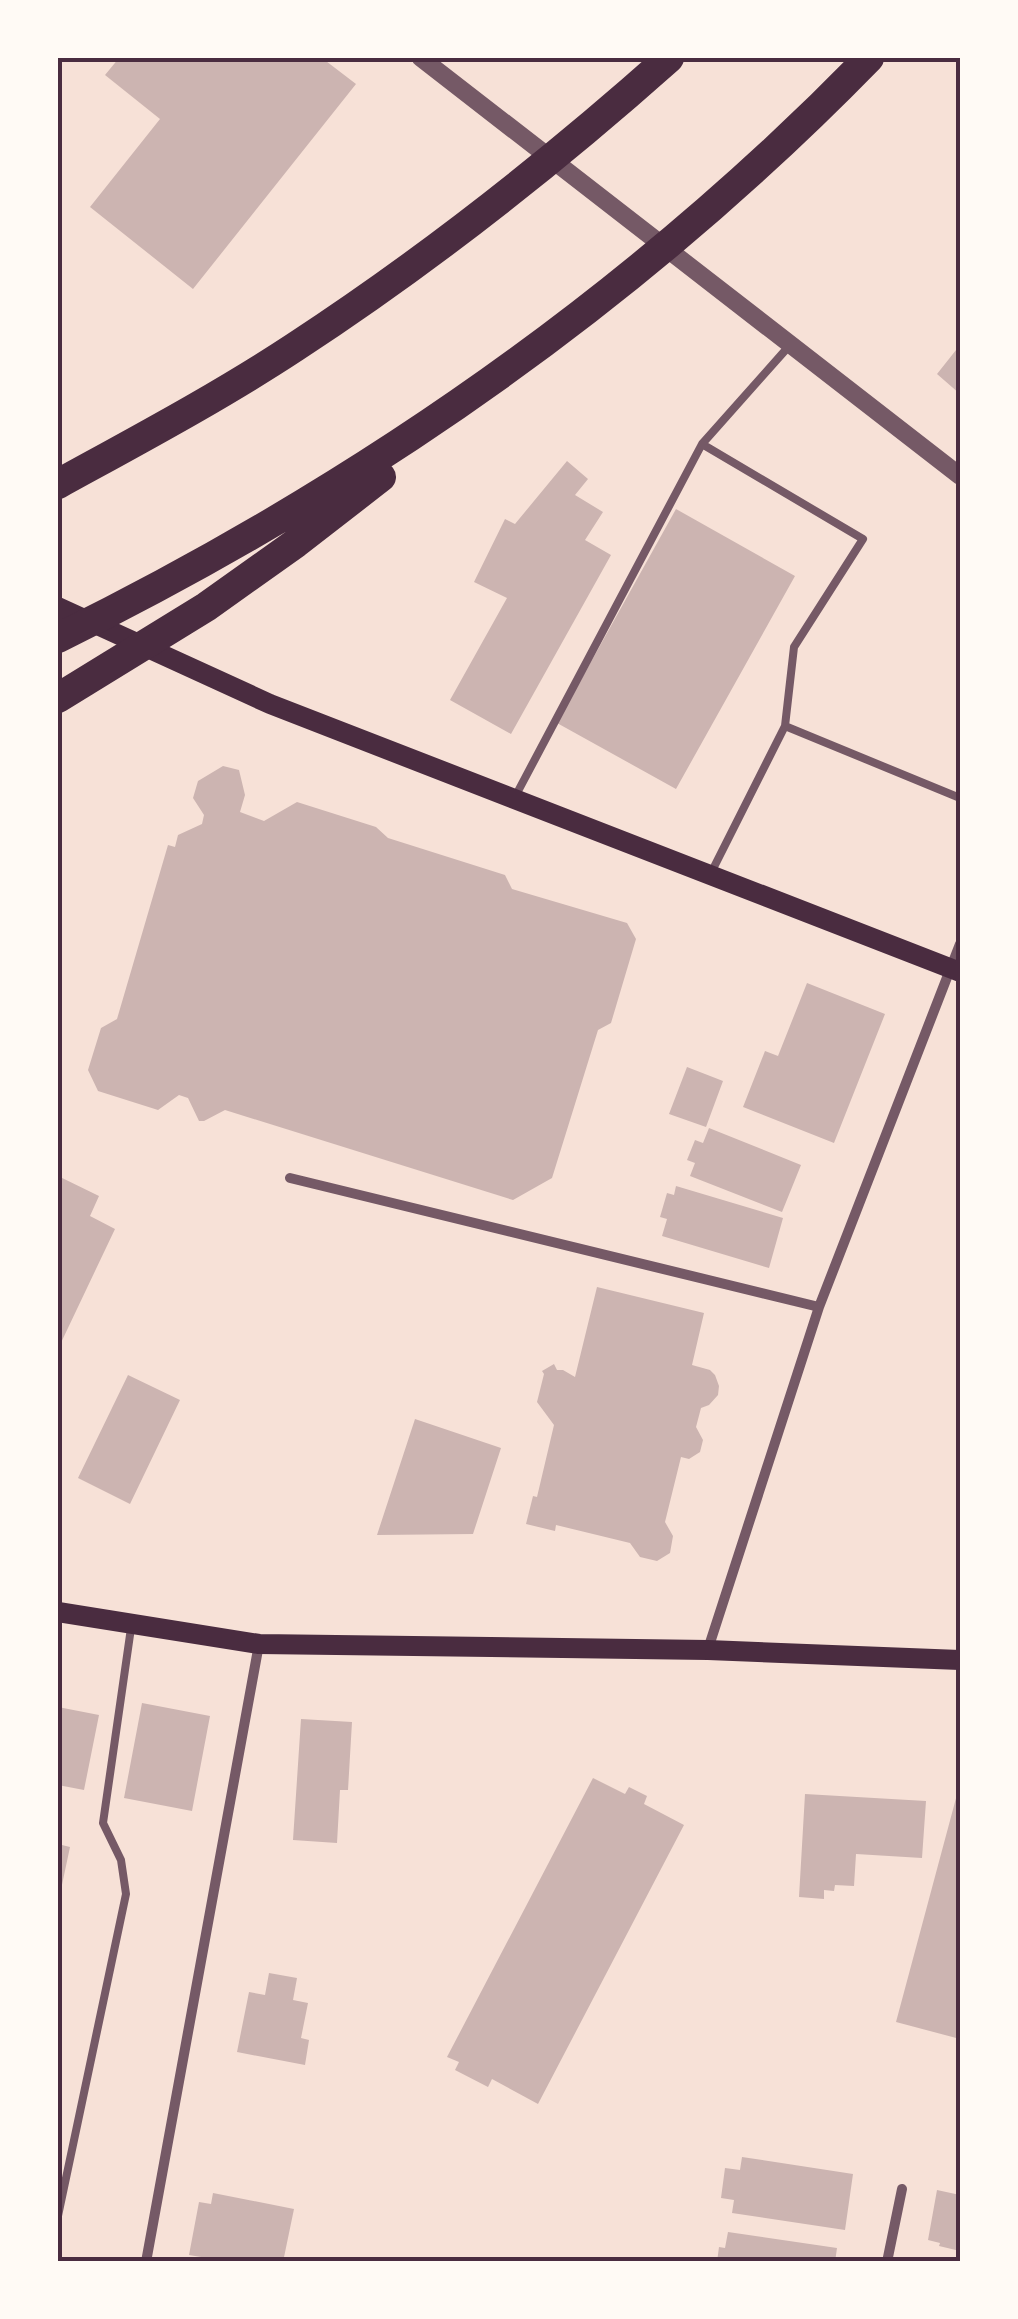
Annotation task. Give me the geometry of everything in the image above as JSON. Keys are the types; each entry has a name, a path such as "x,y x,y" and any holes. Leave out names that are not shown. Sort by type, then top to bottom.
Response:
{"highway":[{"path":"58,484 171,423 293,348 411,268 500,201 670,58"},
{"path":"58,638 298,509 483,388 615,288 710,208 869,58"},
{"path":"68,691 206,607 296,543 382,476 483,388"}],"main road":[{"path":"58,607 270,704 956,970"},
{"path":"58,1612 259,1644 708,1650 960,1660"}],"street":[{"path":"420,58 960,476"},
{"path":"708,1650 819,1307 956,970 960,944"},
{"path":"290,1178 819,1307"},
{"path":"146,2262 259,1644"},
{"path":"886,2262 902,2189"}],"lane":[{"path":"514,800 702,444 790,345"},
{"path":"702,444 863,539 794,647 785,726 710,876"},
{"path":"785,726 960,798"},
{"path":"58,2216 126,1894 121,1860 103,1823 132,1624"}],"building":[{"path":"119,58 322,58 356,84 193,289 90,207 160,119 105,75"},
{"path":"960,345 960,394 937,374"},
{"path":"567,461 588,479 575,495 603,512 585,540 611,555 511,734 450,700 507,598 474,582 505,519 515,524"},
{"path":"676,509 795,576 676,789 557,723"},
{"path":"223,766 239,770 245,795 240,812 264,821 297,802 376,827 388,838 505,875 512,889 627,923 636,939 611,1023 598,1030 552,1178 513,1200 225,1110 199,1121 188,1098 179,1095 158,1110 98,1091 88,1070 101,1028 117,1019 168,845 175,847 178,835 202,824 204,815 193,798 198,781"},
{"path":"807,983 885,1014 834,1143 743,1107 765,1051 778,1056"},
{"path":"687,1067 723,1081 706,1127 669,1114"},
{"path":"709,1128 801,1165 782,1212 690,1176 695,1163 687,1160 695,1140 703,1143"},
{"path":"58,1176 99,1196 90,1216 115,1229 58,1349"},
{"path":"676,1186 783,1218 769,1268 662,1236 667,1219 660,1217 667,1193 674,1195"},
{"path":"597,1287 704,1313 692,1365 715,1375 718,1395 701,1408 696,1427 703,1440 700,1452 689,1459 681,1457 665,1522 673,1536 670,1553 657,1561 640,1557 630,1543 556,1525 555,1531 526,1524 533,1496 537,1497 554,1425 537,1402 542,1371 554,1364 557,1370 575,1377"},
{"path":"128,1375 180,1400 130,1504 78,1478"},
{"path":"415,1419 501,1448 473,1534 377,1535"},
{"path":"142,1703 210,1716 192,1811 124,1798"},
{"path":"58,1707 99,1715 84,1790 58,1785"},
{"path":"301,1719 352,1722 348,1790 340,1790 337,1843 293,1840"},
{"path":"593,1778 625,1794 629,1787 647,1796 644,1804 684,1825 538,2104 492,2079 488,2087 455,2070 459,2062 447,2057"},
{"path":"960,1787 960,2039 896,2022"},
{"path":"805,1794 926,1801 922,1858 856,1854 854,1886 835,1885 834,1891 824,1890 824,1899 799,1897"},
{"path":"58,1844 70,1847 59,1899 58,1899"},
{"path":"269,1973 297,1978 293,2000 308,2003 301,2038 309,2040 305,2065 237,2052 249,1992 265,1995"},
{"path":"742,2157 853,2174 845,2230 732,2213 734,2200 721,2198 725,2168 740,2170"},
{"path":"937,2190 960,2195 960,2251 928,2240"},
{"path":"213,2193 294,2209 283,2262 200,2262 201,2257 189,2255 199,2202 211,2204"},
{"path":"728,2232 837,2248 835,2262 717,2262 719,2247 725,2248"}]}
